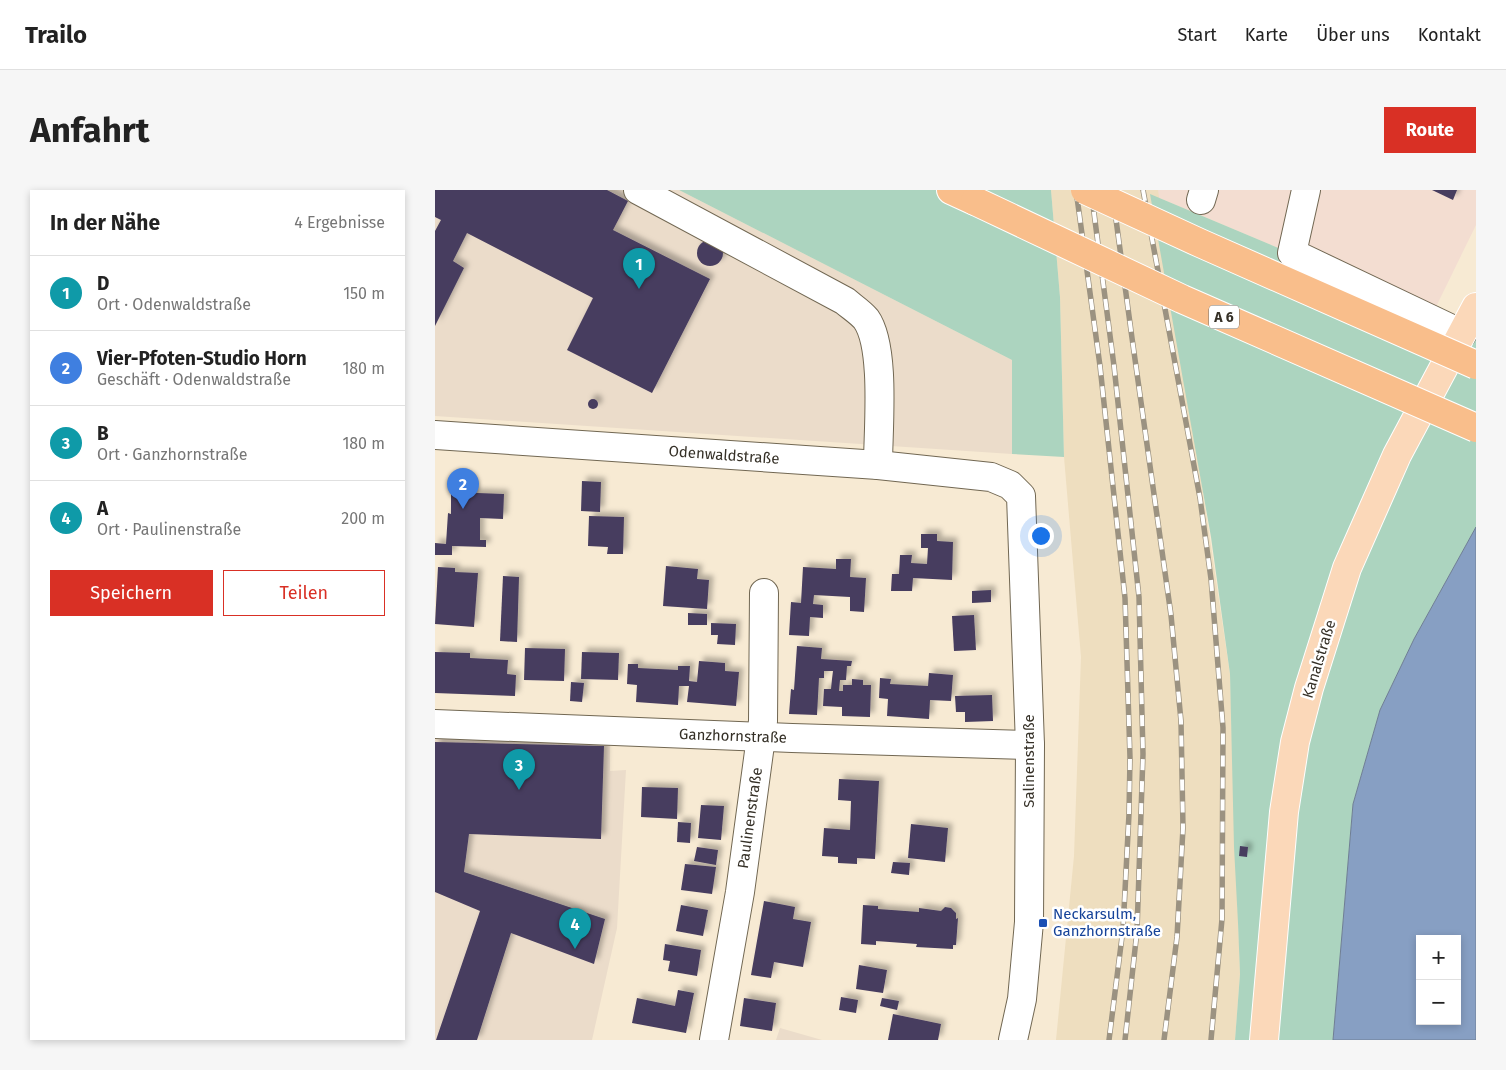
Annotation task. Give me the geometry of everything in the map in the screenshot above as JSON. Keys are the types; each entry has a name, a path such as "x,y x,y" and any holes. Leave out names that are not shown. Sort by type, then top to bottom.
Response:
{"highway":[{"path":"1085,190 1200,244 1476,365"},
{"name":"A 6","path":"963,195 1182,299 1476,428"}],"main road":[{"name":"Kanalstraße","path":"1264,1040 1284,812 1295,742 1309,688 1347,568 1397,455 1476,307"}],"street":[{"path":"639,190 845,301 865,319 875,339 879,374 878,465"},
{"path":"1306,190 1292,253 1462,334"},
{"name":"Odenwaldstraße","path":"435,436 878,465 991,477 1010,485"},
{"name":"Salinenstraße","path":"1010,485 1021,496 1031,745 1029,922 1022,999 1013,1040"},
{"name":"Paulinenstraße","path":"714,1040 740,892 763,722 764,593"},
{"name":"Ganzhornstraße","path":"435,724 761,737 1031,745"}],"shaded area":[{"path":"435,190 679,190 1012,360 1012,454 435,416"},
{"path":"1051,190 1158,190 1230,674 1240,974 1235,1040 1056,1040 1074,856 1081,657 1064,457 1060,297"},
{"path":"1150,190 1476,190 1476,225 1433,313 1150,194"},
{"path":"435,735 610,742 610,771 626,770 617,928 592,1040 435,1040"},
{"path":"780,1028 822,1040 776,1040"}],"green space":[{"path":"679,190 1051,190 1060,297 1064,457 1012,454 1012,360"},
{"path":"1150,194 1476,331 1476,527 1414,639 1380,710 1353,804 1333,1040 1235,1040 1240,974 1234,847 1230,674 1211,537"}],"water":[{"path":"1476,527 1476,1040 1333,1040 1353,804 1380,710 1414,639"}],"building":[{"path":"435,190 607,190 628,201 613,230 710,279 652,393 567,350 593,298 467,233 453,261 464,268 435,326 435,231 441,220 435,217"},
{"path":"1432,190 1457,190 1453,200"},
{"path":"710,240 719,244 723,253 719,262 710,266 701,262 697,253 701,244"},
{"path":"591,399 595,399 598,404 597,408 591,409 588,406 588,402"},
{"path":"582,481 601,482 600,512 581,511"},
{"path":"451,492 504,494 503,519 480,518 480,540 486,540 486,547 452,546 452,555 435,555 435,543 446,544 448,513 451,514"},
{"path":"589,516 624,517 623,554 607,554 608,547 588,546"},
{"path":"921,534 937,534 937,541 953,542 952,580 913,578 912,591 891,591 892,574 899,574 900,555 912,555 911,563 927,564 928,548 921,548"},
{"path":"836,559 851,559 850,577 866,578 864,612 850,611 850,597 814,595 813,604 823,605 823,618 810,617 809,636 789,635 791,602 801,603 803,567 836,569"},
{"path":"666,566 698,569 697,579 709,580 707,609 663,606"},
{"path":"438,567 455,568 455,572 478,573 474,627 435,624"},
{"path":"503,576 519,577 517,642 500,641"},
{"path":"991,590 991,602 972,603 972,591"},
{"path":"688,613 707,614 707,625 688,625"},
{"path":"974,615 976,650 954,651 952,616"},
{"path":"711,623 736,624 735,645 717,644 718,635 711,635"},
{"path":"797,646 822,648 821,659 852,661 851,666 847,666 846,680 840,680 839,691 843,691 843,685 852,685 852,679 863,680 863,685 871,685 870,717 842,716 842,707 823,706 824,689 831,689 833,671 824,671 824,678 819,678 817,715 789,714 791,689 794,690"},
{"path":"525,648 565,649 564,681 524,680"},
{"path":"435,652 470,653 470,658 508,660 507,674 516,675 515,696 435,693"},
{"path":"582,652 619,653 618,680 581,679"},
{"path":"699,661 725,663 725,671 739,672 736,706 687,702 689,686 679,686 678,705 636,702 637,685 627,684 628,664 638,664 638,668 678,670 678,666 690,666 689,681 697,682"},
{"path":"929,673 953,675 951,701 930,700 929,719 887,716 888,699 879,698 880,678 891,679 890,684 928,686"},
{"path":"571,682 584,683 582,702 570,701"},
{"path":"992,695 993,721 965,722 965,712 956,712 955,696"},
{"path":"435,742 604,746 601,839 469,834 464,872 605,919 594,964 511,933 477,1040 436,1040 480,911 435,892"},
{"path":"839,779 879,781 875,859 857,858 857,864 838,863 838,857 822,856 824,828 850,830 851,801 838,800"},
{"path":"642,787 678,788 677,819 641,817"},
{"path":"701,805 724,806 721,840 698,838"},
{"path":"678,822 691,823 690,843 677,842"},
{"path":"911,824 948,828 945,862 908,858"},
{"path":"1240,846 1248,847 1247,857 1239,856"},
{"path":"697,847 718,850 716,865 694,861"},
{"path":"893,862 910,863 909,875 891,873"},
{"path":"685,864 716,867 712,894 681,890"},
{"path":"764,901 795,907 793,919 811,922 803,967 774,962 771,978 751,975"},
{"path":"681,905 708,910 703,936 676,931"},
{"path":"863,905 878,906 878,909 919,912 919,908 941,911 945,907 951,908 956,913 956,919 958,918 956,945 953,945 953,949 916,947 917,944 876,941 876,945 861,944"},
{"path":"665,944 701,950 697,976 668,971 670,961 663,960"},
{"path":"859,965 887,970 883,993 856,989"},
{"path":"678,990 694,993 686,1033 632,1023 637,998 675,1006"},
{"path":"841,997 858,1000 856,1013 839,1010"},
{"path":"744,998 776,1003 772,1031 740,1026"},
{"path":"882,998 899,1001 897,1010 880,1006"},
{"path":"893,1014 941,1024 938,1040 888,1040"}],"railway":[{"path":"1076,190 1100,366 1125,598 1130,758 1129,814 1123,929 1109,1040"},
{"path":"1091,190 1114,366 1139,597 1143,754 1137,931 1125,1040"},
{"path":"1112,190 1171,615 1181,721 1183,828 1177,937 1164,1040"},
{"path":"1143,190 1200,498 1211,579 1223,728 1222,919 1211,1040"}],"place":[{"name":"D","path":"639,289"},
{"name":"Vier-Pfoten-Studio Horn","path":"463,509"},
{"name":"B","path":"519,790"},
{"name":"Neckarsulm, Ganzhornstraße","path":"1043,923"},
{"name":"A","path":"575,949"}]}
